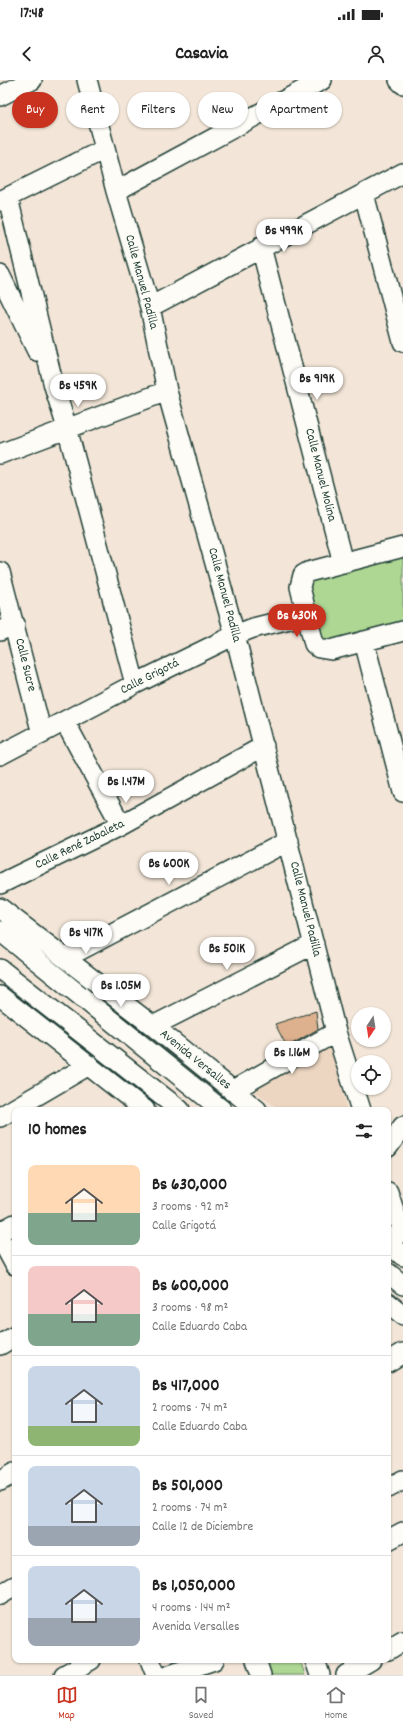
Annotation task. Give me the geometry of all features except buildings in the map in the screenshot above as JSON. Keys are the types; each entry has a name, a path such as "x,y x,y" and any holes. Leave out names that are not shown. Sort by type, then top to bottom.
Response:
{"street":[{"path":"0,96 32,80"},
{"name":"Calle Manuel Padilla","path":"87,80 116,191 150,307 167,391 235,635 336,1032 360,1107"},
{"path":"116,191 322,80"},
{"path":"399,80 403,84"},
{"path":"105,148 4,200 136,684"},
{"path":"150,307 403,173"},
{"path":"364,194 403,342"},
{"name":"Calle Manuel Molina","path":"262,247 343,563"},
{"path":"0,275 54,386"},
{"path":"0,454 167,391"},
{"path":"403,547 308,572 303,575 300,587 314,644 319,648 331,650 403,631"},
{"name":"Calle Sucre","path":"0,572 7,628 42,734"},
{"name":"Calle Grigotá","path":"0,755 136,684 235,635 253,628 306,615"},
{"path":"364,642 403,792"},
{"path":"65,722 121,825"},
{"name":"Calle René Zabaleta","path":"0,884 121,825 264,746"},
{"path":"65,958 288,841"},
{"name":"Avenida Versalles","path":"0,908 153,1026 253,1107"},
{"name":"Avenida Versalles","path":"0,931 218,1107"},
{"path":"153,1026 314,944"},
{"path":"0,969 176,1107"},
{"path":"0,996 141,1107"},
{"path":"232,1091 336,1032"},
{"path":"17,1107 89,1065"},
{"path":"0,1117 12,1110"},
{"path":"391,1143 403,1126"},
{"path":"391,1201 398,1221 391,1236"},
{"path":"0,1232 12,1226"},
{"path":"0,1237 12,1259"},
{"path":"391,1246 403,1256"},
{"path":"391,1275 403,1285"},
{"path":"391,1305 403,1315"},
{"path":"0,1345 12,1338"},
{"path":"391,1360 403,1353"},
{"path":"0,1481 12,1474"},
{"path":"391,1486 403,1480"},
{"path":"391,1538 403,1532"},
{"path":"0,1595 12,1588"},
{"path":"391,1648 403,1641"},
{"path":"64,1675 86,1663"},
{"path":"151,1663 156,1675"},
{"path":"170,1675 205,1663"},
{"path":"257,1663 261,1675"},
{"path":"315,1663 320,1675"},
{"path":"346,1675 366,1663"}],"shaded area":[{"path":"331,1040 346,1107 276,1107 255,1092 254,1080"}],"green space":[{"path":"403,554 403,625 322,643 306,590 308,578"},
{"path":"265,1663 301,1663 305,1675 269,1675"}]}
